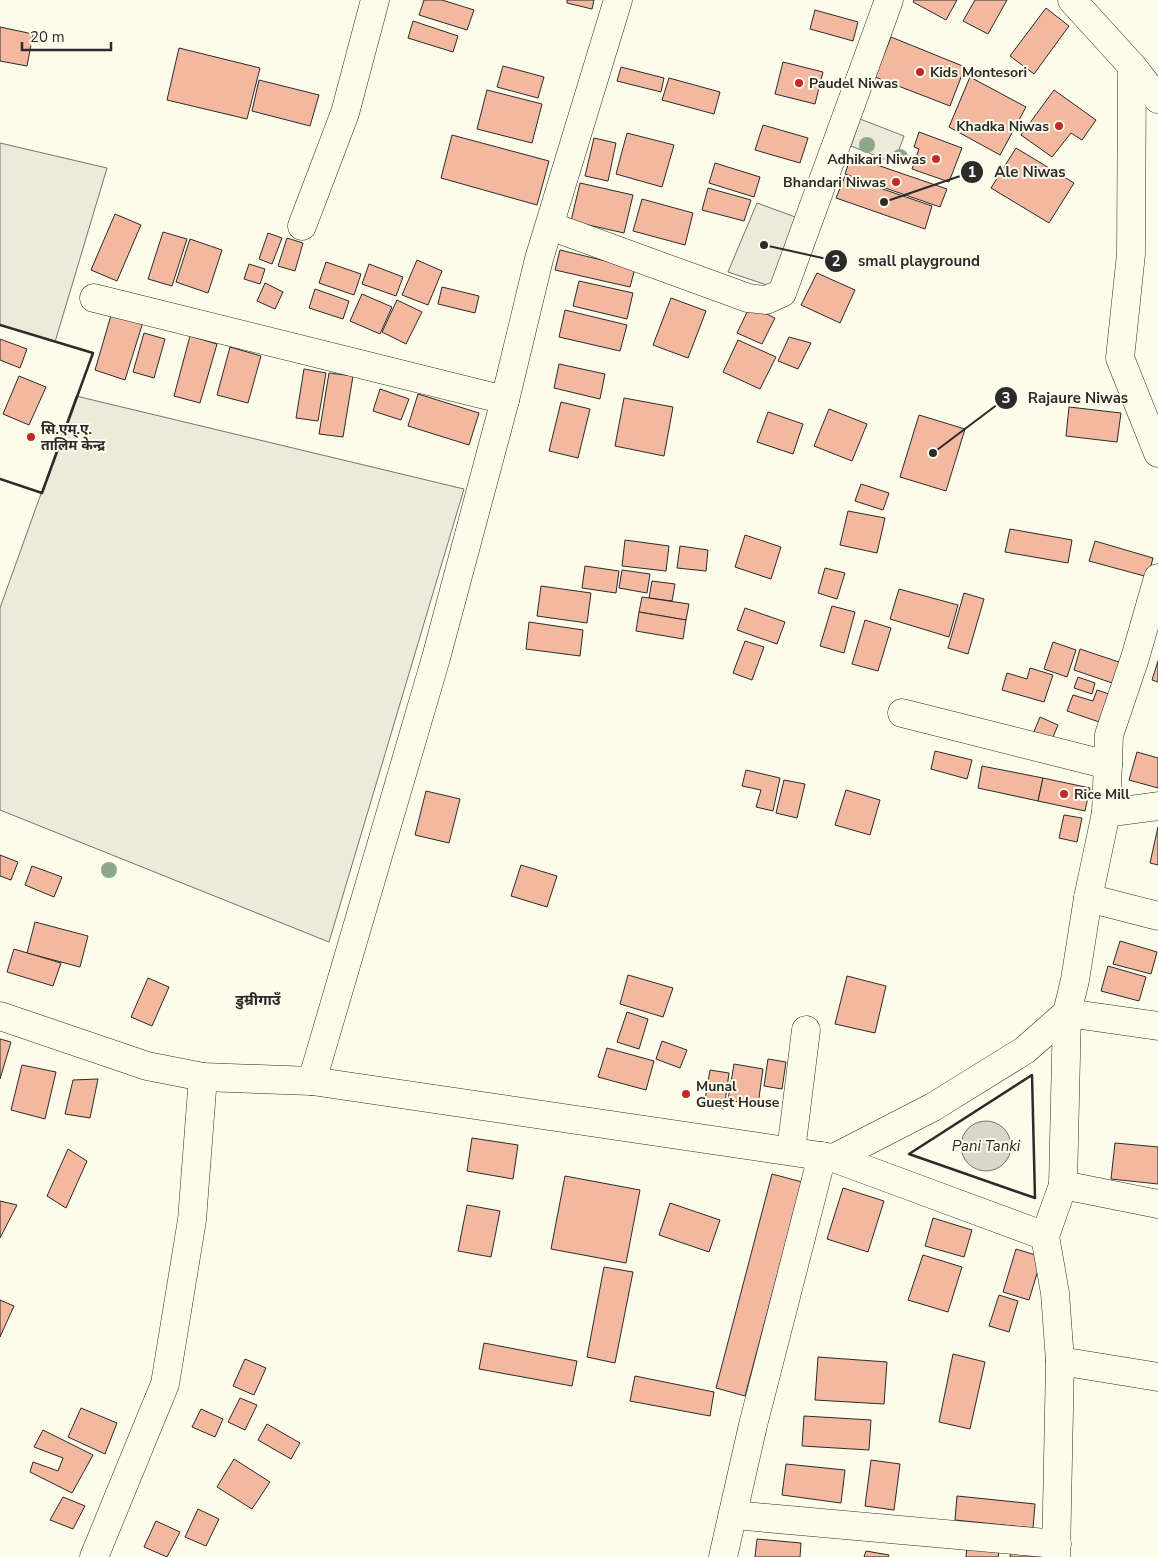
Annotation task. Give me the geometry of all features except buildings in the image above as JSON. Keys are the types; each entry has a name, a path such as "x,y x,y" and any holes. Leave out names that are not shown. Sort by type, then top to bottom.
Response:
{"street":[{"path":"302,226 345,113 375,0"},
{"path":"312,1081 436,658 505,400 540,259 618,0"},
{"path":"550,226 748,298 766,300 782,293 889,0"},
{"path":"1072,0 1132,66 1158,99"},
{"path":"1132,66 1131,254 1120,358 1158,453"},
{"path":"94,298 505,400"},
{"path":"733,1515 1057,1550 1060,1361 1056,1293 1045,1236 1064,1185 1067,1013 1076,980 1088,898 1106,813 1109,735 1135,658 1158,578"},
{"path":"902,713 1108,765"},
{"path":"1106,813 1158,806"},
{"path":"1088,898 1158,916"},
{"path":"1067,1013 1158,1026"},
{"path":"723,1557 753,1425 828,1157 933,1106 1026,1050 1067,1013"},
{"path":"0,1016 146,1066 203,1077 312,1081 828,1157 1045,1236"},
{"path":"791,1151 806,1030"},
{"path":"94,1557 164,1384 192,1220 203,1077"},
{"path":"1064,1185 1158,1204"},
{"path":"1060,1361 1158,1377"}],"shaded area":[{"path":"860,119 904,136 894,163 851,146"},
{"path":"0,143 107,168 55,342 0,325"},
{"path":"757,203 798,218 773,287 728,272"},
{"path":"76,396 464,489 329,942 0,810 0,608"}],"water":[{"name":"Pani Tanki","path":"981,1121 991,1121 1004,1128 1011,1141 1011,1151 1004,1164 991,1171 981,1171 972,1167 965,1160 961,1151 961,1141 965,1132 972,1125"}],"wall":[{"path":"0,325 93,353 42,493 0,479"},
{"path":"1032,1075 1035,1198 909,1154 1032,1075"}],"place":[{"name":"Kids Montesori","path":"920,72"},
{"name":"Paudel Niwas","path":"799,83"},
{"name":"Khadka Niwas","path":"1059,126"},
{"name":"Adhikari Niwas","path":"936,159"},
{"name":"Bhandari Niwas","path":"896,182"},
{"name":"Ale Niwas","path":"884,202"},
{"name":"small playground","path":"764,245"},
{"name":"सि.एम्.ए. तालिम केन्द्र","path":"31,437"},
{"name":"Rajaure Niwas","path":"933,453"},
{"name":"Rice Mill","path":"1064,794"},
{"name":"Munal Guest House","path":"686,1094"}],"district":[{"name":"डुम्रीगाउँ","path":"258,1000"}]}
